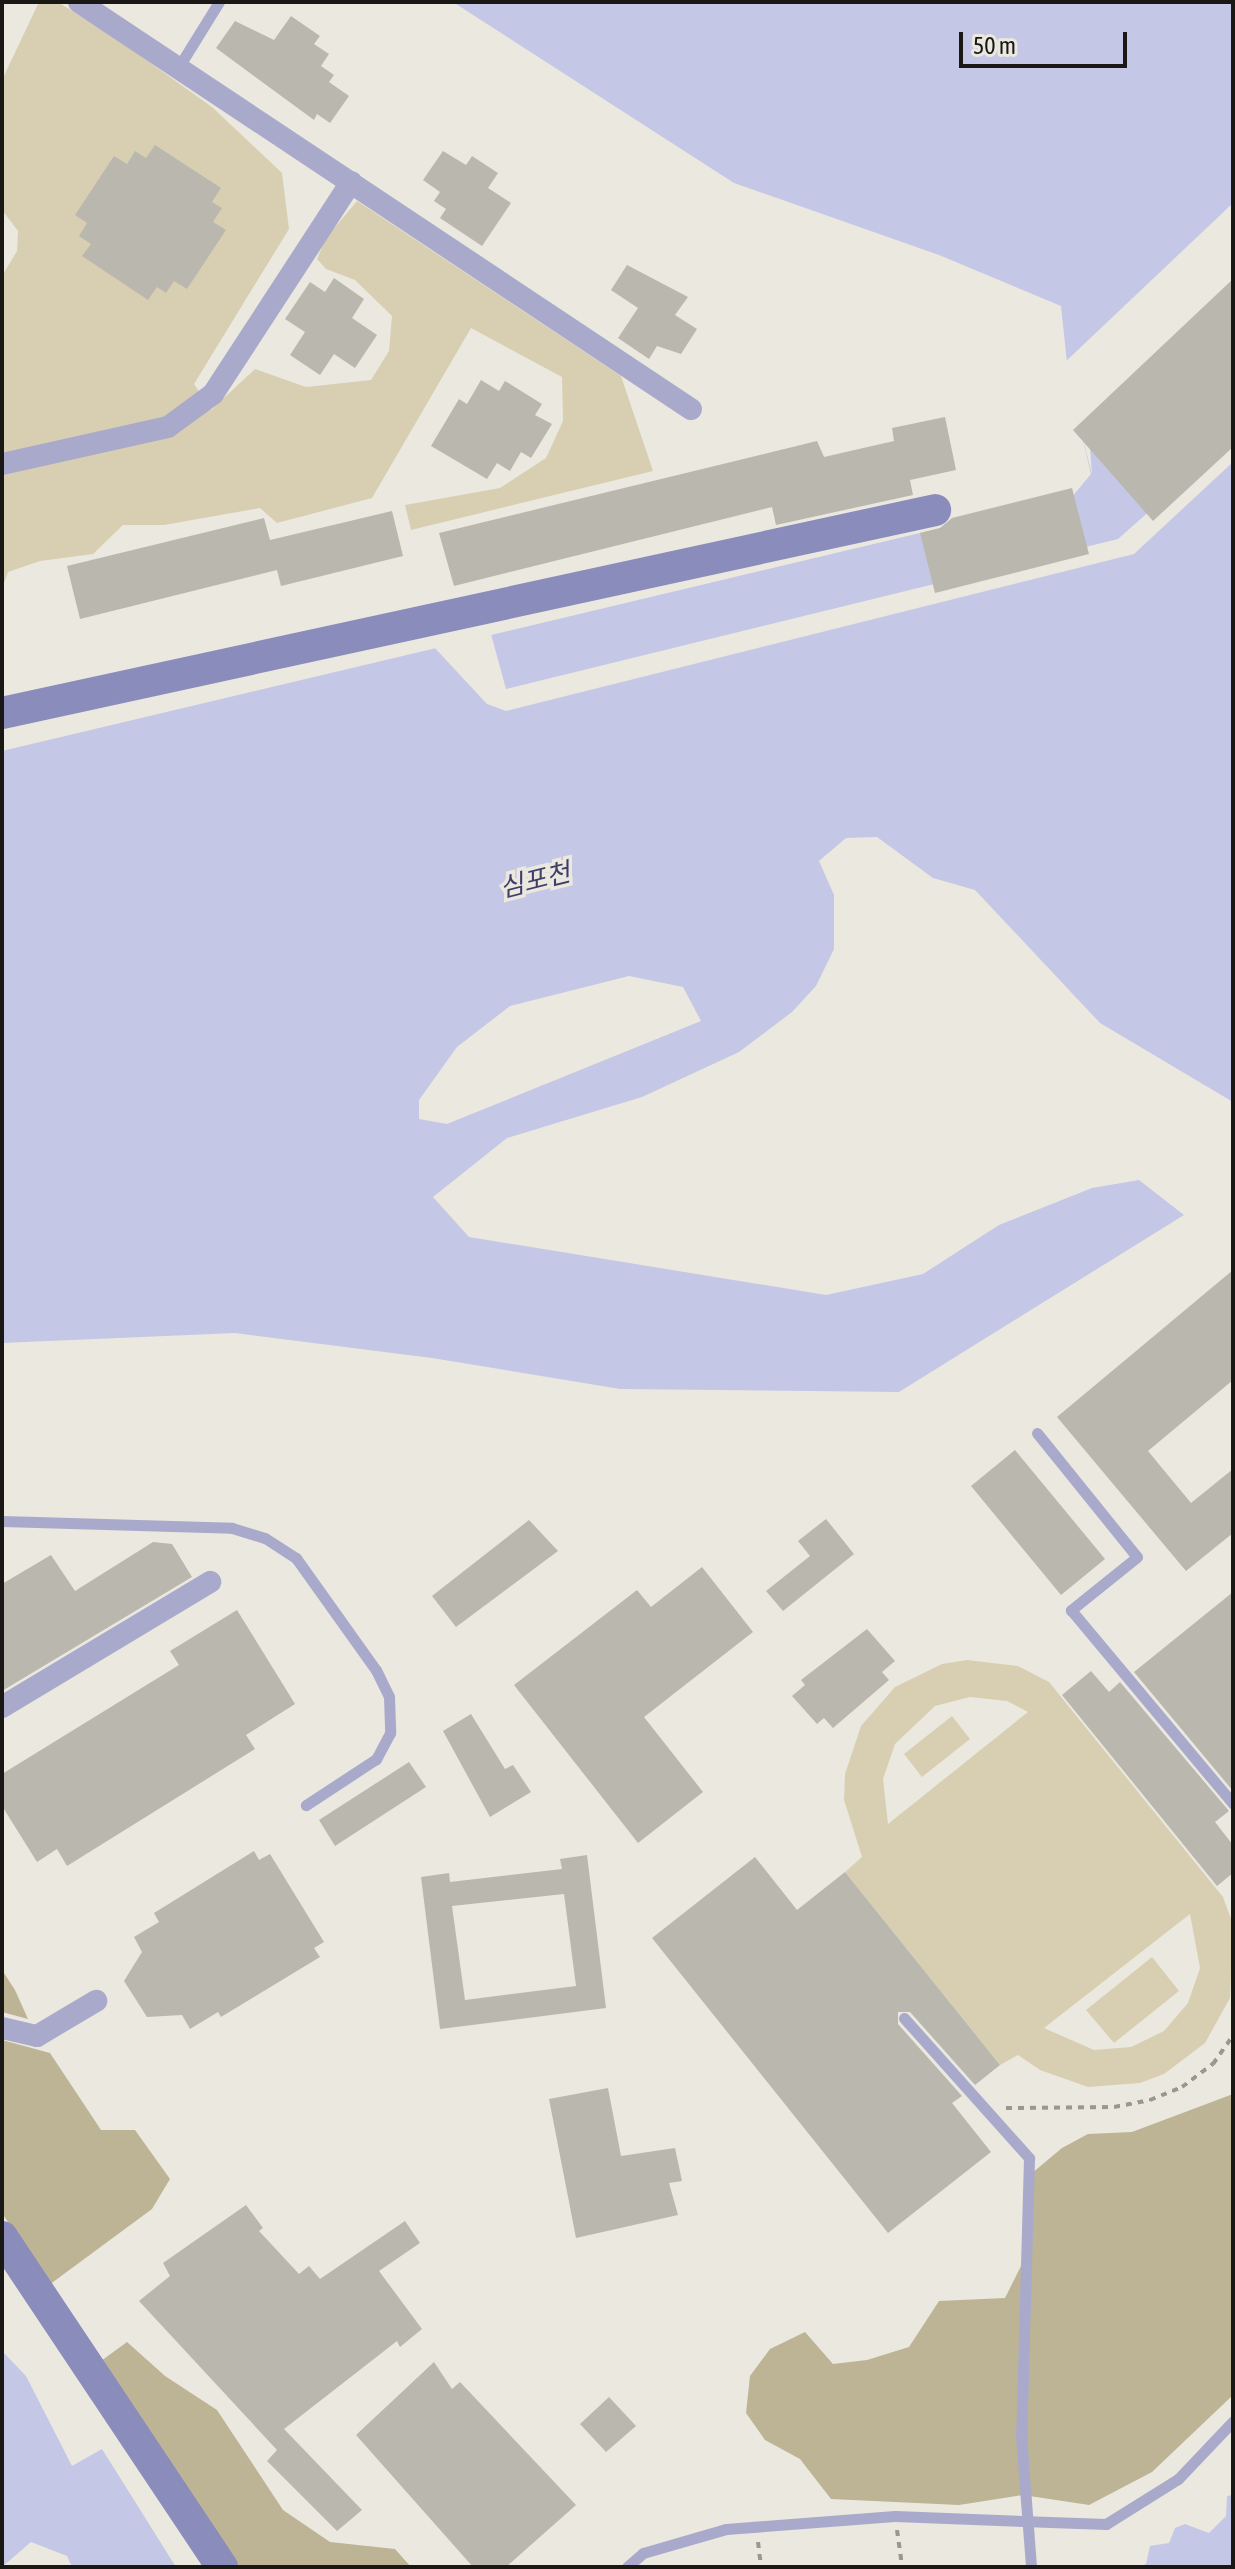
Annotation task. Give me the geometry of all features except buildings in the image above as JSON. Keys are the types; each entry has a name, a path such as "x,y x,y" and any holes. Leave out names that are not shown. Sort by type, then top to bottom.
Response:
{"street":[{"path":"79,2 691,409"},
{"path":"2,464 168,427 213,394 351,182"},
{"path":"2,713 935,510"},
{"path":"2,1707 210,1582"},
{"path":"2,2028 37,2036 96,2001"},
{"path":"2,2237 222,2567"}],"lane":[{"path":"178,68 219,2"},
{"path":"1037,1433 1137,1557 1071,1610 1233,1804"},
{"path":"2,1521 232,1528 265,1538 296,1558 376,1670 389,1697 390,1733 376,1759 306,1805"},
{"path":"904,2018 1029,2158 1021,2436 1031,2567"},
{"path":"627,2567 643,2553 726,2529 895,2516 1106,2524 1178,2479 1233,2421"}],"path":[{"path":"984,2108 1114,2107 1150,2100 1182,2087 1213,2064 1233,2035"},
{"path":"895,2516 902,2567"},
{"path":"756,2527 761,2567"}],"shaded area":[{"path":"39,2 58,2 121,42 212,107 282,173 289,229 194,384 211,410 255,369 306,387 371,380 389,351 392,316 355,280 326,269 317,259 326,238 357,201 621,376 653,471 411,530 405,505 500,488 546,458 563,421 562,377 471,328 372,498 277,523 260,508 164,525 123,525 93,554 40,561 8,572 2,589 2,276 17,251 18,231 2,210 2,80"},
{"path":"967,1660 1018,1666 1049,1682 1223,1897 1233,1924 1230,1998 1205,2043 1164,2074 1140,2083 1088,2087 1040,2070 1018,2055 1000,2065 845,1872 862,1857 844,1800 845,1774 861,1726 895,1687 942,1664","holes":["970,1697 1007,1701 1028,1712 888,1824 883,1779 895,1744 935,1706","1190,1914 1200,1968 1188,2003 1164,2031 1131,2047 1094,2050 1044,2028"]},
{"path":"952,1716 970,1739 922,1777 904,1754"},
{"path":"1152,1957 1179,1991 1114,2043 1086,2010"},
{"path":"2,1970 15,1990 28,2019 2,2012"},
{"path":"2,2040 50,2053 101,2130 135,2130 170,2179 152,2209 49,2285 2,2213"},
{"path":"1233,2094 1233,2395 1152,2472 1089,2505 1023,2495 959,2505 831,2499 800,2459 765,2440 746,2413 750,2376 770,2349 805,2332 833,2364 867,2360 909,2347 939,2301 1005,2298 1029,2250 1025,2179 1062,2148 1088,2134 1132,2132"},
{"path":"127,2342 165,2376 217,2410 283,2510 330,2542 395,2549 411,2567 240,2567 101,2361"}],"water":[{"name":"심포천","path":"453,2 1233,2 1233,1102 1100,1023 975,890 933,878 877,837 846,838 819,861 834,895 834,949 816,986 792,1012 739,1052 642,1097 507,1138 433,1197 469,1237 826,1295 923,1274 999,1225 1092,1188 1139,1180 1184,1215 899,1392 620,1389 432,1358 235,1333 2,1343 2,751 1072,497 1091,474 1069,382 1061,306 939,255 734,183","holes":["629,976 683,987 701,1021 447,1124 419,1119 419,1100 457,1047 510,1006"]},
{"path":"2,2351 26,2376 72,2466 102,2449 176,2567 72,2567 67,2556 31,2542 2,2567"},
{"path":"1233,2495 1233,2567 1136,2567 1146,2564 1150,2546 1169,2543 1175,2528 1185,2524 1209,2533 1226,2516 1227,2496"}],"pier":[{"path":"1233,203 1233,290 1088,421 1092,474 1063,364"},
{"path":"1233,437 1233,462 1134,554 506,711 487,704 433,646 491,634 506,689 1118,539"}]}
